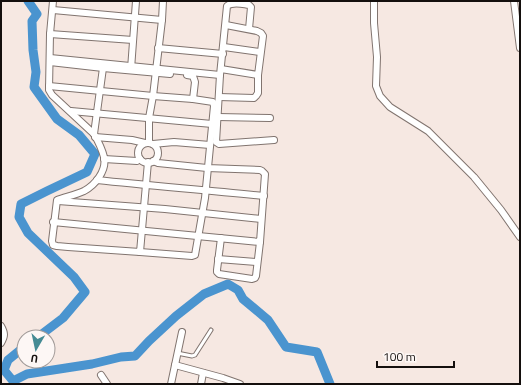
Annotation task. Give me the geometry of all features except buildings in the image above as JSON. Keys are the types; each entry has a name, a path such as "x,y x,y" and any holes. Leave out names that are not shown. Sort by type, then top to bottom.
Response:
{"street":[{"path":"53,1 50,34 50,92 94,135 104,159 104,166 101,175 97,180 85,190 57,200"},
{"path":"131,68 136,1"},
{"path":"149,143 149,118 153,96 163,1"},
{"path":"374,1 377,57 376,86 380,96 390,107 428,131 474,177 501,210 520,237"},
{"path":"514,1 518,21 520,48"},
{"path":"249,30 251,9 249,5 229,4 223,50 216,142 219,144 274,140"},
{"path":"52,10 162,20"},
{"path":"200,97 254,98 258,94 258,75 263,36 257,31 226,25"},
{"path":"50,34 133,40"},
{"path":"158,48 260,52"},
{"path":"50,60 103,68 131,68"},
{"path":"50,60 156,70 258,75"},
{"path":"94,135 103,68"},
{"path":"156,70 193,76 195,82 193,99"},
{"path":"49,86 193,99 213,102 214,106 203,213 196,253 194,256 55,246 53,245 52,241 57,200"},
{"path":"71,111 212,124"},
{"path":"218,117 270,118"},
{"path":"94,135 149,143 174,142 210,145"},
{"path":"140,252 146,185 151,162 157,157 158,151 155,146 149,143 140,146 139,148 138,154 140,159 145,162 151,162 207,168 262,171 265,174 260,242 255,278 252,279 219,274 217,272 216,270 221,238"},
{"path":"104,159 137,161 140,159"},
{"path":"97,180 264,196"},
{"path":"57,200 261,219"},
{"path":"54,222 260,242"},
{"path":"218,259 258,262"},
{"path":"1,326 4,336 1,343"},
{"path":"171,384 182,332"},
{"path":"175,366 203,373 222,381 240,384"},
{"path":"201,384 203,373"},
{"path":"101,375 107,384"}],"lane":[{"path":"177,354 195,355 211,330"}],"waterway":[{"path":"28,1 37,14 32,21 33,50 36,72 34,87 57,119 79,135 95,154 87,172 21,204 19,217 28,233 74,277 85,292 63,318 49,329"},
{"path":"16,354 8,360 4,370 13,381 27,374 92,364 121,357 135,356 176,316 204,294 228,284 238,290 243,299 268,320 286,347 317,352 330,384"}]}
